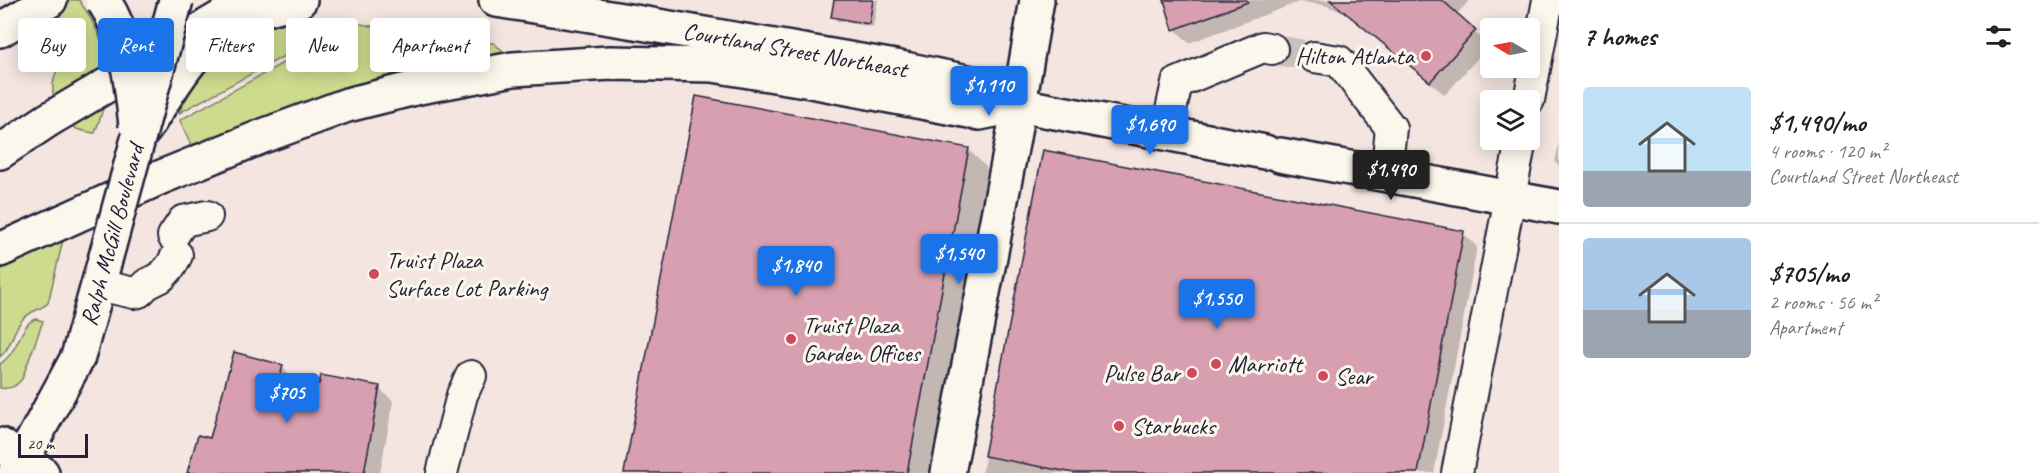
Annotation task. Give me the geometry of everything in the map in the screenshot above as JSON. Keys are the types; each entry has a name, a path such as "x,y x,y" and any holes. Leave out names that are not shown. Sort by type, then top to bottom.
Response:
{"main road":[{"path":"0,30 50,0"},
{"path":"104,0 117,25 125,48 138,140"},
{"name":"Ralph McGill Boulevard","path":"20,462 78,357 176,0"},
{"path":"0,152 48,120 251,0"},
{"path":"138,140 182,71 210,39 244,17 300,0"},
{"name":"Courtland Street Northeast","path":"495,0 647,23 895,67 987,86 1018,105 1559,207"},
{"path":"948,473 1037,0"},
{"path":"0,250 159,178 347,105 418,87 513,69 610,63 713,65 980,113 1018,105"}],"street":[{"path":"1531,90 1548,0"},
{"path":"1166,133 1177,83 1263,47 1272,49"},
{"path":"1314,57 1339,62 1391,128 1386,175"},
{"path":"1456,473 1519,150"},
{"path":"102,273 134,293 139,292 171,266 175,246"},
{"path":"442,473 462,395 471,376"}],"green space":[{"path":"23,0 79,0 93,22 98,34 98,72 108,72 105,102 95,133 77,129 69,124 58,110 53,94 56,72 86,72 86,18 36,18"},
{"path":"286,23 286,55 274,62 274,25"},
{"path":"358,24 370,26 370,72 415,72 357,85 191,145 180,120 267,72 274,72 274,68 286,61 286,72 358,72"},
{"path":"490,43 493,43 511,57 490,60"},
{"path":"255,72 179,113 190,92 204,73"},
{"path":"63,240 48,303 23,319 8,348 0,357 0,270"},
{"path":"36,319 43,321 22,379 12,387 0,388 0,364 12,352 26,326"}],"building":[{"path":"834,0 873,0 869,24 831,17"},
{"name":"Hilton Atlanta","path":"1164,0 1247,0 1248,2 1173,30"},
{"name":"Hilton Atlanta","path":"1330,0 1442,0 1476,30 1430,82"},
{"name":"Truist Plaza Garden Offices","path":"696,96 969,148 907,473 624,473"},
{"path":"1043,150 1464,231 1418,473 1074,473 984,456"},
{"path":"234,352 283,365 280,377 319,384 321,375 380,386 364,473 187,473 198,435 210,438"}],"tunnel":[{"path":"1272,49 1314,57"}],"place":[{"name":"Hilton Atlanta","path":"1426,56"},
{"name":"Truist Plaza Surface Lot Parking","path":"374,274"},
{"name":"Truist Plaza Garden Offices","path":"791,339"},
{"name":"Marriott","path":"1216,364"},
{"name":"Pulse Bar","path":"1192,373"},
{"name":"Sear","path":"1323,376"},
{"name":"Starbucks","path":"1119,426"}]}
